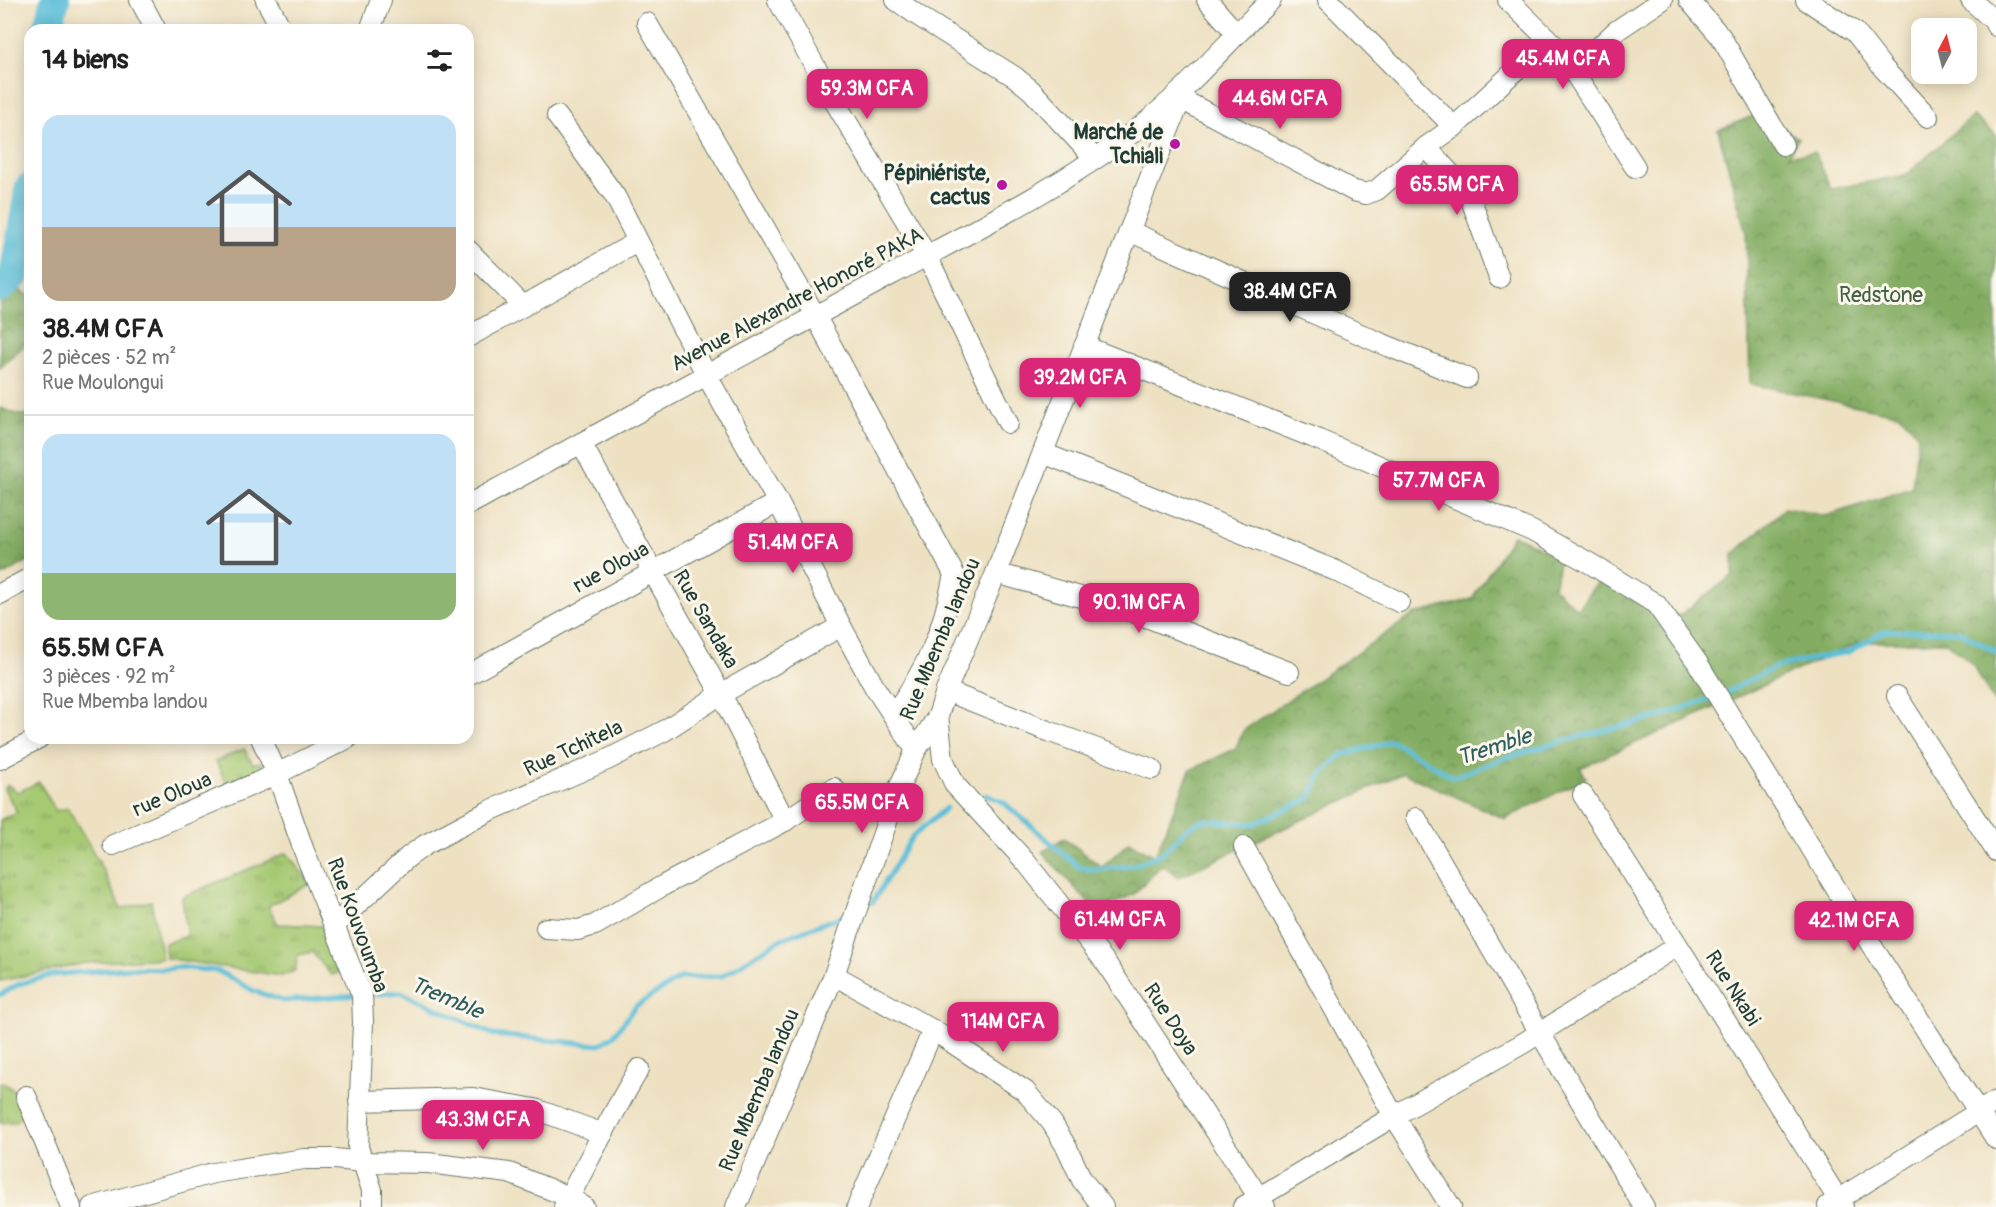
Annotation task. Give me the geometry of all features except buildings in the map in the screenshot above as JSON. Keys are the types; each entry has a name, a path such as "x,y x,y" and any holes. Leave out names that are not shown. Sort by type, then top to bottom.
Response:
{"street":[{"path":"140,0 153,24"},
{"path":"266,0 279,24"},
{"path":"372,24 381,0"},
{"path":"778,0 834,102 927,256 1008,423"},
{"path":"896,0 1016,77 1095,159"},
{"path":"1207,0 1236,33"},
{"name":"Avenue Alexandre Honoré PAKA","path":"474,502 1039,195 1095,159 1183,93 1236,33 1271,0"},
{"path":"1328,0 1455,127"},
{"path":"1508,0 1561,52 1635,166"},
{"path":"1183,93 1354,191 1366,194 1377,190 1426,147 1455,127 1530,57 1561,52 1582,63 1616,31 1662,0"},
{"path":"1689,0 1721,37 1783,145"},
{"path":"1806,0 1855,32 1883,68 1928,117"},
{"path":"1971,0 1995,23"},
{"path":"647,23 816,317 954,574 939,637 914,687 893,715"},
{"name":"Rue Mbemba landou","path":"735,1207 834,975 897,790 916,750 938,716 946,691 996,573 1183,93"},
{"path":"557,117 615,196 707,375 778,502 841,626 875,688 916,750"},
{"path":"1426,147 1469,194 1499,278"},
{"path":"1129,231 1378,342 1467,378"},
{"path":"474,334 638,242"},
{"path":"474,256 523,306"},
{"path":"1084,346 1312,437 1532,531 1656,604 1697,662 1859,926 1996,1139"},
{"name":"Rue Sandaka","path":"581,443 721,694 785,821"},
{"path":"1043,453 1334,570 1400,602"},
{"name":"rue Oloua","path":"474,672 778,502"},
{"path":"996,573 1133,612 1289,672"},
{"path":"0,594 24,581"},
{"name":"Rue Tchitela","path":"335,925 408,857 425,845 489,811 607,760 664,731 721,694 841,626"},
{"path":"946,691 1048,732 1152,769"},
{"path":"1897,696 1996,851"},
{"name":"Rue Doya","path":"938,716 943,759 955,785 1025,861 1106,963 1256,1204"},
{"path":"0,759 28,744"},
{"name":"Rue Kouvoumba","path":"264,744 362,995 364,1006 358,1147 372,1190 372,1207"},
{"name":"rue Oloua","path":"112,845 277,774 336,744"},
{"path":"546,928 578,930 595,925 664,885 785,821 834,788"},
{"name":"Rue Nkabi","path":"1583,795 1836,1205"},
{"path":"1416,818 1644,1207"},
{"path":"1244,847 1394,1116 1451,1207"},
{"path":"1256,1204 1394,1116 1540,1033 1677,946"},
{"path":"834,975 933,1030 1025,1091 1052,1123 1082,1180 1102,1207"},
{"path":"857,1207 933,1030"},
{"path":"92,1207 213,1173 304,1159 428,1162 509,1173 572,1204 601,1133 639,1069"},
{"path":"27,1096 71,1207"},
{"path":"359,1101 473,1098 535,1109 601,1133"},
{"path":"1836,1205 1996,1101"}],"green space":[{"name":"Redstone","path":"1760,113 1798,138 1789,155 1815,152 1831,189 1906,175 1973,116 1996,135 1996,706 1971,662 1946,642 1860,642 1580,768 1586,778 1505,819 1403,773 1179,877 1162,865 1134,894 1096,911 1042,852 1064,838 1102,867 1129,842 1155,856 1190,770 1235,749 1244,730 1413,615 1472,599 1513,535 1560,557 1554,588 1577,609 1604,574 1679,616 1733,575 1733,554 1785,508 1826,516 1912,488 1918,435 1901,415 1750,384 1746,233 1718,130"},
{"path":"10,285 24,293 24,346 0,368 0,304 9,292"},
{"path":"0,408 24,415 24,563 0,577"},
{"path":"244,749 253,764 260,762 267,773 228,787 216,761"},
{"path":"39,782 56,811 68,808 99,862 121,909 151,901 162,958 86,963 0,981 0,820 17,812 4,789 8,785 18,792"},
{"path":"287,853 310,884 268,906 278,924 322,926 341,957 346,971 331,975 312,952 298,955 295,971 281,976 166,958 165,943 187,936 182,897"},
{"path":"0,1082 13,1089 25,1111 15,1122 0,1123"}],"waterway":[{"path":"49,24 55,0"},
{"path":"0,287 14,276 24,220"},
{"name":"Tremble","path":"1723,694 1778,666 1848,652 1885,631 1959,631 1996,652"},
{"name":"Tremble","path":"986,795 1003,802 1079,867 1095,870 1135,865 1163,853 1187,828 1203,820 1253,824 1309,799 1322,773 1342,755 1392,741 1453,777 1505,758 1662,716 1714,697"},
{"name":"Tremble","path":"873,902 912,837 946,808"},
{"name":"Tremble","path":"366,995 401,992 494,1035 599,1045 613,1036 636,1006 680,978 722,976 781,939 848,914"},
{"name":"Tremble","path":"0,995 19,984 52,975 129,968 177,967 218,971 254,991 283,1001 356,995"}],"place":[{"name":"Marché de Tchiali","path":"1175,144"},
{"name":"Pépiniériste, cactus","path":"1002,185"}]}
